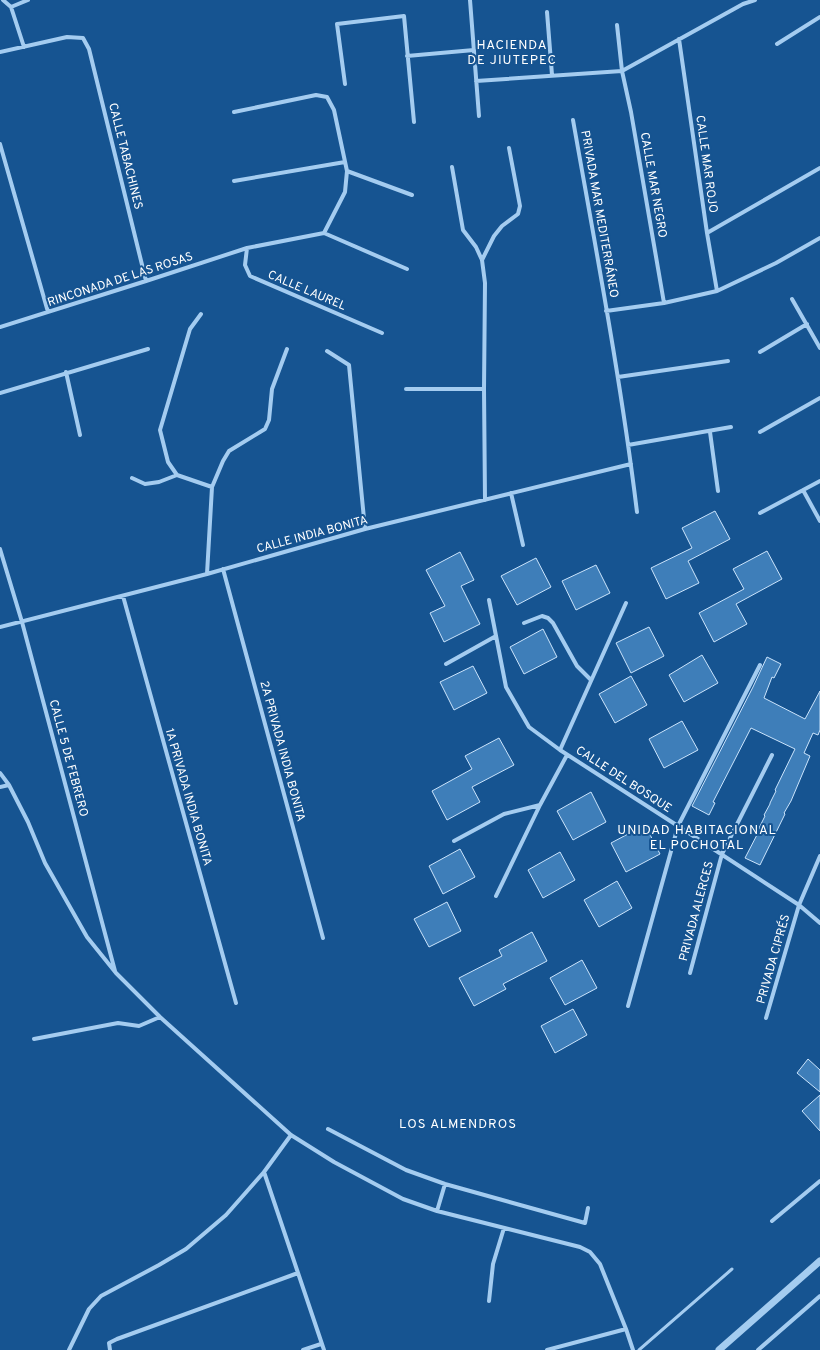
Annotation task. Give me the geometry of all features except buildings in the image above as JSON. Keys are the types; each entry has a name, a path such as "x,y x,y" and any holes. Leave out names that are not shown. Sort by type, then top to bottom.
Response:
{"street":[{"path":"0,52 24,47 11,7 3,0"},
{"path":"11,7 28,0"},
{"path":"470,0 479,116"},
{"path":"476,81 622,71 743,4 755,0"},
{"path":"547,12 552,75"},
{"path":"345,84 337,24 404,16 414,122"},
{"path":"777,44 820,17"},
{"name":"CALLE MAR NEGRO","path":"617,25 622,71 633,120 664,303"},
{"name":"CALLE TABACHINES","path":"24,47 67,37 83,38 89,49 146,281"},
{"name":"CALLE MAR ROJO","path":"680,39 707,233 717,291"},
{"path":"408,56 474,50"},
{"path":"234,112 316,95 327,97 334,110 347,171 345,192 324,233 407,269"},
{"name":"PRIVADA MAR MEDITERRÁNEO","path":"573,120 618,377 631,464"},
{"path":"0,144 48,312"},
{"path":"482,260 494,236 502,226 518,214 520,206 509,148"},
{"path":"234,181 345,162"},
{"path":"452,167 463,230 476,247 482,260 485,283 485,500"},
{"path":"707,233 820,168"},
{"path":"347,171 412,195"},
{"name":"RINCONADA DE LAS ROSAS","path":"0,327 246,248 324,233"},
{"path":"606,311 664,303 717,291 776,263 820,238"},
{"name":"CALLE LAUREL","path":"246,248 245,265 250,276 382,333"},
{"path":"792,299 820,348"},
{"path":"201,314 190,329 160,430 168,462 177,475 212,487"},
{"path":"760,352 807,324"},
{"path":"0,393 148,348"},
{"path":"207,574 212,487 222,462 229,451 265,429 270,420 272,389 287,349"},
{"path":"327,351 349,365 365,529"},
{"path":"618,377 728,360"},
{"path":"66,372 80,435"},
{"path":"406,389 484,389"},
{"path":"760,432 820,398"},
{"path":"628,445 710,432 731,427"},
{"path":"710,432 718,491"},
{"path":"631,464 637,512"},
{"name":"CALLE INDIA BONITA","path":"0,628 207,574 365,529 631,464"},
{"path":"132,478 145,484 159,482 177,475"},
{"path":"760,513 820,481"},
{"path":"803,490 820,521"},
{"path":"511,493 523,545"},
{"name":"CALLE 5 DE FEBRERO","path":"0,549 22,622 116,973"},
{"name":"2A PRIVADA INDIA BONITA","path":"223,569 323,938"},
{"name":"1A PRIVADA INDIA BONITA","path":"123,596 236,1003"},
{"name":"CALLE DEL BOSQUE","path":"489,600 506,687 528,727 567,755 799,905 820,923"},
{"path":"560,750 626,603"},
{"path":"524,623 542,616 548,618 553,623 577,666 591,680"},
{"path":"446,664 496,636"},
{"path":"628,1006 678,826 760,665"},
{"path":"496,896 540,805 567,755"},
{"name":"PRIVADA ALERCES","path":"690,973 722,854 772,755"},
{"path":"0,773 9,785 28,822 45,863 87,937 116,973 160,1017 291,1135 334,1162 403,1199 437,1211 580,1247 590,1252 600,1264 633,1350"},
{"path":"0,787 9,785"},
{"path":"454,842 504,814 540,805"},
{"name":"PRIVADA CIPRÉS","path":"766,1018 799,905 820,856"},
{"path":"34,1039 118,1023 139,1026 160,1017"},
{"path":"328,1129 406,1170 445,1184 585,1223 588,1208"},
{"path":"69,1350 90,1309 101,1296 186,1249 226,1215 264,1172 291,1135"},
{"path":"264,1172 324,1350"},
{"path":"772,1221 820,1181"},
{"path":"437,1211 445,1184"},
{"path":"489,1301 493,1264 504,1228"},
{"path":"719,1350 820,1261"},
{"path":"110,1350 110,1343 116,1339 298,1273"},
{"path":"758,1350 820,1296"},
{"path":"547,1350 626,1329"},
{"path":"303,1350 321,1344"}],"lane":[{"path":"639,1350 732,1269"}],"district":[{"name":"HACIENDA DE JIUTEPEC","path":"512,52"},
{"name":"UNIDAD HABITACIONAL EL POCHOTAL","path":"697,836"},
{"name":"LOS ALMENDROS","path":"458,1123"}]}
